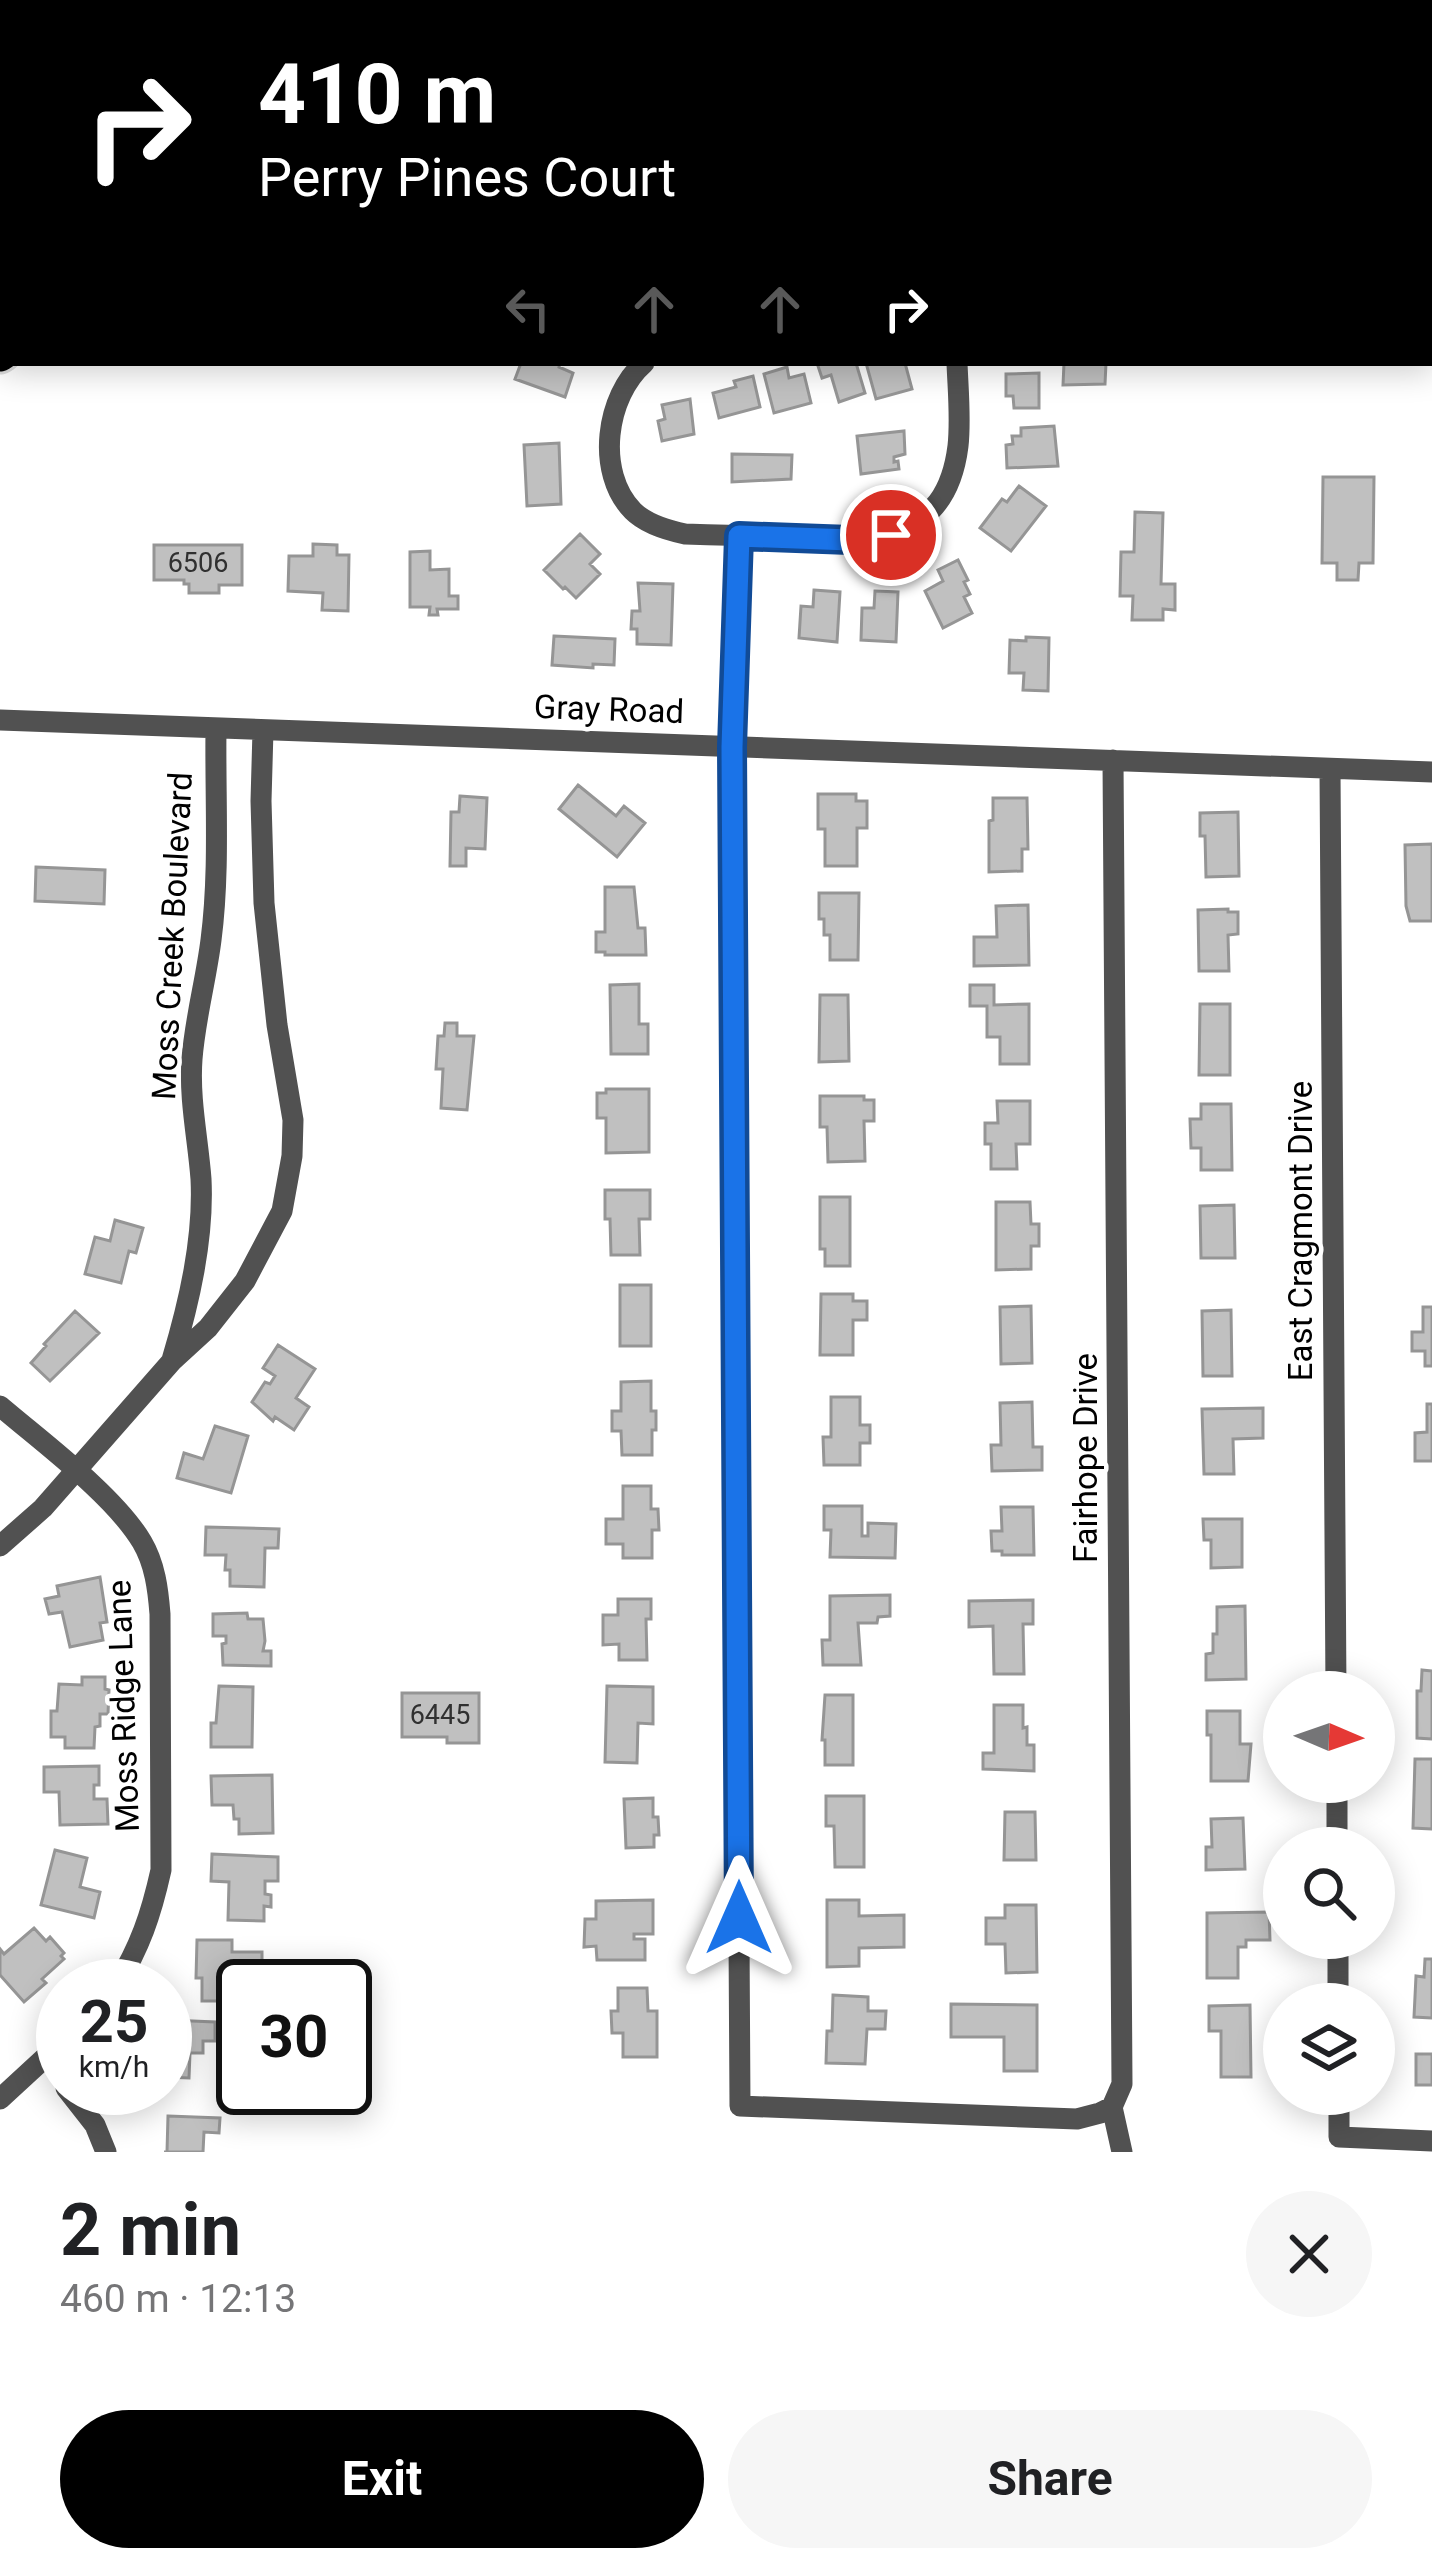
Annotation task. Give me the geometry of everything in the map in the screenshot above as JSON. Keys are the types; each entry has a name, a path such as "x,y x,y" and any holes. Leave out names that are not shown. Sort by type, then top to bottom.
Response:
{"street":[{"path":"640,366 621,388 611,421 612,462 622,496 634,512 666,530 685,534 874,539 891,535 923,516 947,485 958,445 957,366"},
{"path":"739,536 732,747 740,2106 1077,2119 1112,2107"},
{"name":"Gray Road","path":"0,720 1432,772"},
{"name":"Moss Creek Boulevard","path":"172,1361 199,1229 201,1182 192,1060 213,918 216,728"},
{"name":"Moss Creek Boulevard","path":"0,1546 44,1508 172,1361 208,1328 245,1281 282,1211 293,1120 264,903 263,730"},
{"name":"Fairhope Drive","path":"1114,760 1122,2084 1112,2107 1123,2152"},
{"name":"East Cragmont Drive","path":"1330,769 1336,1671"},
{"name":"Moss Ridge Lane","path":"0,1406 116,1508 142,1542 157,1582 161,1870 152,1912 132,1959"},
{"path":"0,2099 36,2066"},
{"path":"87,2115 106,2152"},
{"path":"1339,2115 1340,2137 1432,2141"}],"building":[{"path":"520,366 559,366 573,373 565,397 515,379"},
{"path":"818,366 857,366 865,393 839,402 831,375 822,378"},
{"path":"867,366 906,366 912,389 876,399"},
{"path":"1064,366 1106,366 1105,384 1063,385"},
{"path":"787,367 789,378 804,374 811,403 774,413 764,374"},
{"path":"1039,373 1039,408 1014,408 1013,396 1006,396 1006,374"},
{"path":"753,376 760,407 719,418 713,393"},
{"path":"690,399 694,434 662,441 658,421 665,419 662,405"},
{"path":"1054,426 1058,466 1007,468 1006,445 1013,444 1012,436 1021,436 1021,428"},
{"path":"904,431 905,454 894,457 899,469 861,474 857,436"},
{"path":"559,443 561,504 527,506 524,445"},
{"path":"732,454 792,455 791,479 732,482"},
{"path":"1323,477 1374,477 1373,563 1359,563 1358,580 1337,580 1337,563 1322,563"},
{"path":"1019,486 1046,506 1011,551 980,528 1002,499 1007,502"},
{"path":"1135,512 1163,513 1161,584 1175,584 1175,610 1163,609 1163,620 1132,620 1133,596 1120,596 1121,552 1134,552"},
{"path":"580,534 600,554 590,564 600,574 576,598 544,570"},
{"path":"313,544 337,545 337,555 349,555 348,611 322,610 323,593 288,591 289,556 313,556"},
{"path":"154,545 242,545 242,585 219,585 219,593 189,593 184,580 154,580"},
{"path":"430,551 430,570 449,569 449,596 458,596 458,609 437,609 438,615 429,615 430,607 410,607 410,552"},
{"path":"958,560 968,580 964,582 970,594 964,597 972,613 943,628 925,591 943,581 938,570"},
{"path":"638,583 673,584 671,645 637,644 637,629 631,629 632,611 640,611"},
{"path":"814,590 840,592 837,642 799,638 801,606 813,607"},
{"path":"875,591 898,592 896,642 861,640 862,608 874,608"},
{"path":"554,636 615,639 614,665 552,665"},
{"path":"1026,637 1049,638 1048,691 1023,690 1024,673 1009,673 1010,640 1026,641"},
{"path":"578,785 616,816 624,806 645,823 617,857 559,809"},
{"path":"818,794 856,794 856,801 867,801 867,828 857,828 857,866 825,866"},
{"path":"460,796 487,798 485,849 466,848 466,866 450,866 451,812 459,812"},
{"path":"993,798 1027,798 1028,849 1022,849 1022,871 989,872"},
{"path":"1238,812 1239,876 1206,877 1200,813"},
{"path":"1432,844 1432,921 1410,921 1405,845"},
{"path":"36,867 105,870 104,904 35,901"},
{"path":"605,887 634,887 638,928 645,928 646,955 596,952 596,932 605,932"},
{"path":"819,893 859,893 858,960 830,960 830,935 824,935 824,919 819,919"},
{"path":"1028,905 1029,965 974,966 974,937 997,937 996,906"},
{"path":"1198,910 1238,912 1238,934 1228,935 1229,971 1199,971"},
{"path":"639,984 639,1024 648,1024 648,1054 611,1054 610,985"},
{"path":"970,985 994,985 994,1005 1029,1004 1029,1064 1000,1064 1000,1037 987,1037 987,1006 970,1006"},
{"path":"820,995 848,995 849,1061 819,1062"},
{"path":"1200,1004 1230,1004 1230,1075 1199,1075"},
{"path":"445,1023 457,1023 457,1036 474,1036 467,1110 441,1108 443,1069 436,1069 438,1036 444,1036"},
{"path":"606,1089 649,1089 649,1152 606,1153 606,1118 597,1118 597,1093 606,1093"},
{"path":"820,1096 874,1100 874,1121 864,1121 865,1161 828,1162 827,1127 820,1127"},
{"path":"997,1101 1030,1101 1030,1144 1016,1144 1017,1169 991,1169 985,1123 998,1123"},
{"path":"1201,1104 1231,1104 1232,1170 1201,1170 1201,1148 1191,1148 1190,1119 1201,1119"},
{"path":"605,1190 650,1190 650,1219 639,1219 640,1255 611,1255"},
{"path":"820,1197 850,1197 850,1266 825,1266 825,1249 820,1249"},
{"path":"996,1202 1030,1202 1031,1224 1039,1224 1039,1246 1031,1246 1031,1269 996,1270"},
{"path":"1234,1205 1235,1258 1201,1258 1200,1206"},
{"path":"115,1220 143,1228 136,1253 129,1251 121,1283 85,1274 95,1237 110,1241"},
{"path":"620,1285 651,1285 651,1346 620,1346"},
{"path":"821,1294 853,1294 853,1301 867,1301 867,1320 853,1320 853,1355 820,1355"},
{"path":"1031,1306 1032,1363 1001,1364 1000,1307"},
{"path":"1423,1307 1432,1307 1432,1366 1425,1366 1425,1351 1412,1351 1412,1332 1423,1332"},
{"path":"1231,1310 1232,1376 1203,1376 1202,1311"},
{"path":"75,1311 99,1333 50,1381 31,1363"},
{"path":"278,1345 315,1369 296,1398 309,1407 294,1430 275,1417 273,1421 252,1402 275,1376 263,1368"},
{"path":"651,1381 651,1411 656,1411 652,1455 622,1455 621,1431 612,1431 612,1411 621,1411 621,1382"},
{"path":"831,1397 860,1397 860,1425 870,1425 870,1443 860,1443 860,1465 824,1465 823,1437 831,1437"},
{"path":"1032,1402 1033,1447 1042,1447 1042,1470 992,1471 991,1445 1001,1445 1000,1403"},
{"path":"1427,1404 1432,1404 1432,1461 1415,1461 1415,1433 1427,1432"},
{"path":"1263,1408 1263,1438 1233,1439 1234,1474 1204,1474 1202,1409"},
{"path":"215,1426 248,1436 231,1493 177,1478 184,1453 203,1459"},
{"path":"623,1486 651,1486 651,1509 658,1509 659,1530 652,1530 652,1558 623,1558 623,1544 606,1544 606,1519 623,1519"},
{"path":"824,1506 862,1506 862,1536 868,1536 868,1523 896,1524 895,1558 830,1557 831,1530 824,1530"},
{"path":"1001,1507 1033,1507 1034,1555 992,1551 991,1531 1002,1531"},
{"path":"1203,1519 1242,1519 1242,1567 1211,1568 1211,1540 1204,1540"},
{"path":"206,1527 279,1529 278,1548 265,1548 264,1587 230,1586 226,1555 205,1555"},
{"path":"100,1577 107,1622 100,1623 103,1640 70,1647 62,1612 49,1614 45,1599 59,1596 57,1586"},
{"path":"890,1595 890,1616 878,1617 877,1623 858,1623 861,1665 823,1665 822,1640 830,1640 830,1596"},
{"path":"618,1599 651,1599 651,1619 646,1619 647,1660 619,1660 619,1644 603,1645 603,1615 618,1615"},
{"path":"1033,1600 1033,1624 1023,1624 1024,1674 994,1674 993,1626 969,1627 969,1601"},
{"path":"1245,1606 1246,1679 1206,1680 1206,1654 1213,1653 1213,1634 1217,1634 1217,1607"},
{"path":"247,1613 248,1619 263,1619 263,1651 271,1651 271,1666 223,1665 226,1636 213,1636 213,1614"},
{"path":"1422,1670 1432,1671 1432,1739 1417,1738"},
{"path":"82,1677 105,1677 108,1714 100,1714 94,1748 65,1748 65,1737 51,1737 51,1711 57,1711 59,1684 82,1685"},
{"path":"219,1686 253,1687 252,1747 211,1747"},
{"path":"607,1686 653,1687 653,1724 638,1723 637,1763 605,1762"},
{"path":"402,1693 479,1693 479,1743 402,1737"},
{"path":"825,1695 853,1695 853,1765 825,1765"},
{"path":"994,1705 1023,1705 1027,1745 1034,1745 1034,1771 983,1769 983,1753 994,1753"},
{"path":"1207,1711 1240,1711 1240,1744 1251,1744 1248,1781 1211,1781"},
{"path":"1415,1759 1432,1759 1432,1829 1413,1828"},
{"path":"99,1766 94,1799 107,1799 108,1824 60,1825 59,1792 44,1792 44,1767"},
{"path":"272,1775 273,1833 239,1834 233,1805 212,1805 211,1776"},
{"path":"826,1796 864,1796 864,1867 835,1867 834,1826 826,1826"},
{"path":"653,1798 659,1835 654,1835 654,1847 626,1848 624,1799"},
{"path":"1005,1812 1035,1812 1036,1860 1004,1860"},
{"path":"1243,1818 1245,1869 1206,1870 1206,1847 1212,1847 1211,1819"},
{"path":"55,1850 87,1858 80,1887 100,1892 94,1918 41,1905"},
{"path":"212,1854 278,1857 278,1881 265,1881 271,1907 264,1906 264,1921 228,1920 229,1882 211,1881"},
{"path":"653,1900 653,1934 634,1934 634,1939 645,1939 645,1960 597,1960 596,1946 584,1947 585,1919 596,1919 596,1901"},
{"path":"827,1900 859,1900 859,1916 904,1915 904,1947 859,1948 859,1966 827,1967"},
{"path":"1005,1905 1036,1905 1037,1972 1006,1973 1005,1944 986,1944 986,1918 1005,1918"},
{"path":"1263,1912 1263,1940 1246,1940 1246,1947 1238,1947 1238,1978 1207,1978 1207,1913"},
{"path":"34,1928 46,1941 50,1937 64,1959 36,1959 36,1992 24,2002 0,1975 0,1949 4,1954"},
{"path":"197,1940 232,1940 232,1952 262,1952 262,1959 216,1959 216,2001 202,2001 202,1978 196,1978"},
{"path":"1425,1959 1432,1959 1432,2018 1414,2017 1416,1976 1424,1977"},
{"path":"618,1988 647,1988 648,2011 657,2011 657,2057 623,2057 623,2033 612,2033 611,2011 618,2011"},
{"path":"833,1995 868,1997 868,2011 886,2011 885,2029 867,2029 865,2064 826,2063"},
{"path":"951,2004 1037,2005 1037,2071 1004,2071 1004,2037 951,2037"},
{"path":"1250,2005 1251,2077 1221,2077 1221,2031 1209,2031 1209,2006"},
{"path":"192,2021 215,2022 215,2041 203,2041 203,2053 192,2053"},
{"path":"1416,2054 1432,2054 1432,2085 1416,2085"},
{"path":"168,2116 220,2118 219,2133 204,2132 203,2152 167,2152"}],"route":[{"path":"739,1918 732,747 739,536 850,540 891,535"}]}
